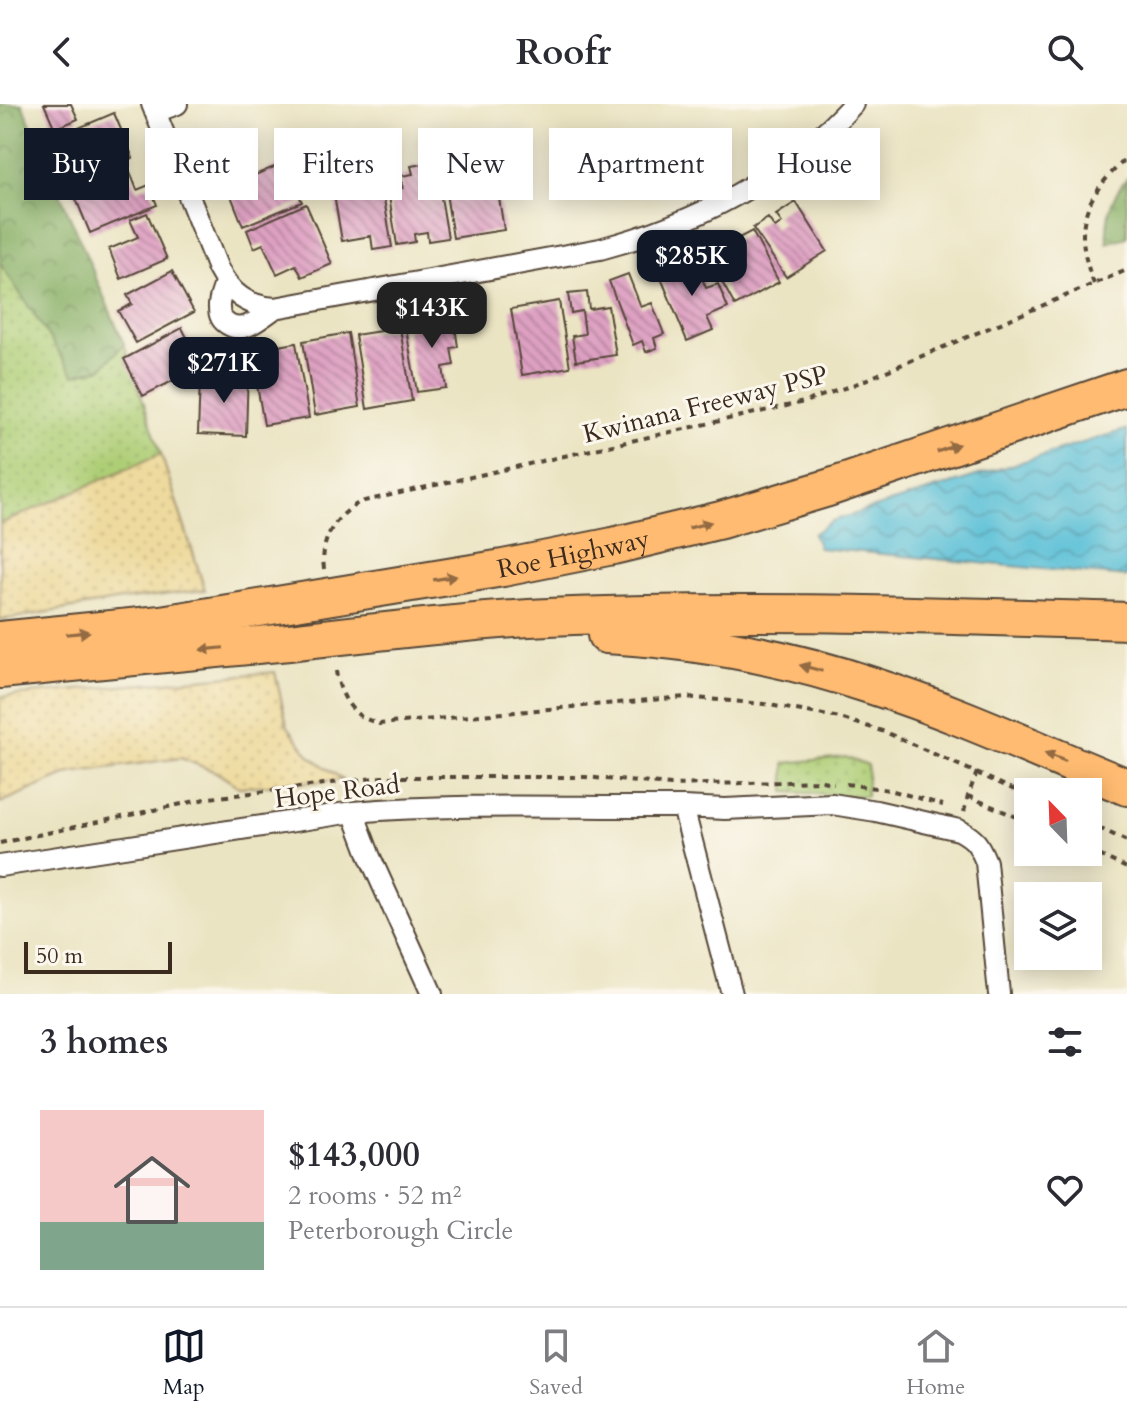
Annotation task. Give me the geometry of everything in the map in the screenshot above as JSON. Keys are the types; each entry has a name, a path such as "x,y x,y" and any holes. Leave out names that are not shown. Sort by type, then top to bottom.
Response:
{"highway":[{"name":"Roe Highway","path":"0,640 161,624 503,568 667,534 828,488 1127,387"},
{"path":"161,624 452,605 682,595 1127,603"},
{"name":"Roe Highway","path":"0,670 453,623 682,613 1127,621"},
{"path":"290,642 536,632 609,635 697,644 784,661 870,685 953,715 1127,787"}],"street":[{"path":"177,104 154,108 218,269 225,283 238,297 248,303 275,308 600,249 638,239 698,214 754,184 791,160 853,104"},
{"path":"225,283 219,313 230,326 243,328 275,308"},
{"name":"Hope Road","path":"0,866 353,812 432,807 725,809 832,804 959,830"},
{"path":"683,807 732,994"},
{"path":"353,812 432,994"},
{"path":"959,830 979,845 986,862 999,994"}],"path":[{"path":"1094,284 1083,245 1085,217 1089,203 1104,179 1127,158"},
{"name":"Kwinana Freeway PSP","path":"324,573 324,548 332,526 360,502 804,402 853,385 1127,270"},
{"path":"336,671 340,689 359,715 379,724 685,697 748,702 840,718 862,725 907,741 1014,789"},
{"path":"959,830 977,772"},
{"path":"968,796 1014,816"},
{"path":"1102,829 1127,841"},
{"path":"1102,856 1127,868"}],"green space":[{"path":"0,104 22,104 32,128 24,128 24,200 63,200 124,344 102,368 74,375 0,263"},
{"path":"1127,178 1127,237 1107,243 1110,208"},
{"path":"0,262 102,368 124,344 161,454 0,524"},
{"path":"845,757 868,765 866,796 785,792 785,763"}],"sand":[{"path":"161,454 205,590 0,620 0,524"},
{"path":"275,672 287,725 310,756 343,780 239,787 216,772 181,758 70,773 0,803 0,697"}],"water":[{"path":"1127,429 1127,577 819,548 813,534 832,521"}],"building":[{"path":"44,104 71,104 78,119 55,128"},
{"path":"114,113 120,128 78,128"},
{"path":"418,165 418,200 442,200 448,238 428,241 427,232 414,234 415,242 397,245 390,200 402,200 402,176 413,174 411,166"},
{"path":"274,167 274,200 302,202 243,226 233,200 258,200 258,174"},
{"path":"129,169 137,190 145,187 145,200 155,200 157,205 90,233 76,200 129,200"},
{"path":"335,200 384,200 392,247 373,250 371,236 342,241"},
{"path":"447,200 499,200 504,230 453,238"},
{"path":"796,202 827,251 786,277 753,228 768,218 775,228 782,223 776,215"},
{"path":"306,204 332,264 302,277 296,265 277,274 263,244 254,248 247,230"},
{"path":"147,213 167,259 121,279 109,249 138,237 130,220"},
{"path":"752,231 779,282 735,306 709,258 726,248 728,252 738,246 735,240"},
{"path":"694,258 706,288 718,284 728,308 707,317 713,330 687,341 659,273"},
{"path":"172,271 194,312 136,343 118,311 132,304 127,295"},
{"path":"628,274 641,307 652,303 664,334 654,338 657,348 646,352 642,341 633,345 609,281"},
{"path":"587,292 589,309 608,306 616,355 576,361 572,336 585,334 582,311 571,313 568,294"},
{"path":"559,301 570,367 522,375 511,309"},
{"path":"453,313 458,347 451,348 454,365 443,367 446,388 417,392 406,329 417,327 416,319"},
{"path":"182,328 202,366 143,396 124,359"},
{"path":"400,328 412,401 367,409 355,335"},
{"path":"348,333 360,407 315,415 303,341"},
{"path":"296,343 309,418 264,425 251,351"},
{"path":"230,368 248,368 246,436 198,434 200,378 229,379"}]}
